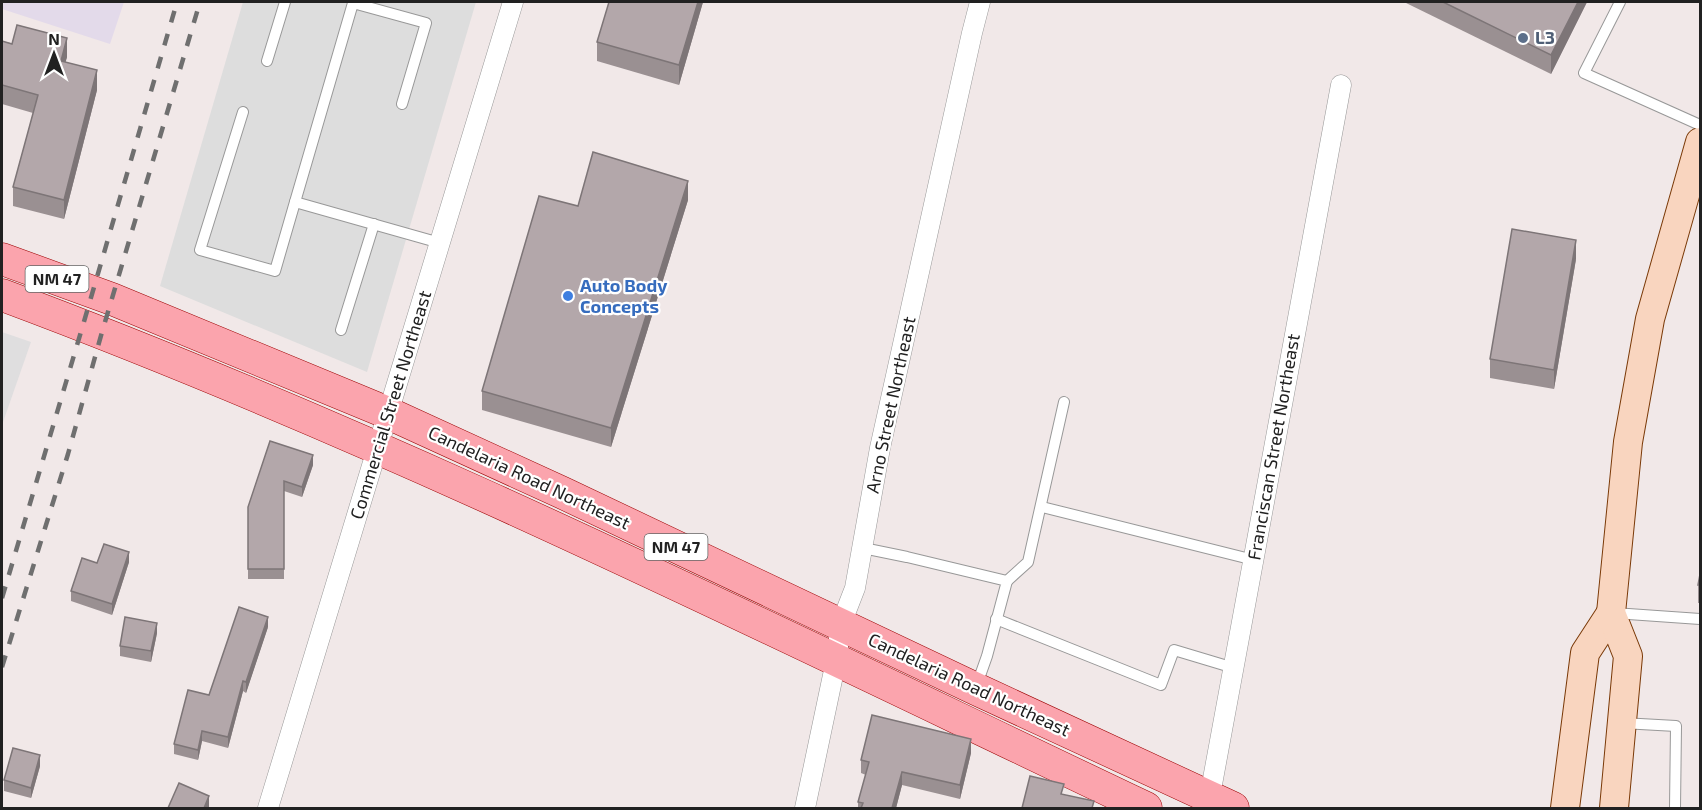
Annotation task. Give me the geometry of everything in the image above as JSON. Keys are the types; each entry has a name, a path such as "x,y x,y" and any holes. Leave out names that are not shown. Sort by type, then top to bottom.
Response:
{"main road":[{"name":"Candelaria Road Northeast","path":"2,260 112,299 388,413 841,624 1217,805"},
{"name":"Candelaria Road Northeast","path":"2,295 102,332 378,447 585,542 1146,808"}],"street":[{"name":"Commercial Street Northeast","path":"268,808 513,2"},
{"name":"Arno Street Northeast","path":"805,808 836,661 841,624 855,588 880,448 972,33 981,2"},
{"name":"Franciscan Street Northeast","path":"1217,805 1234,668 1341,85"},
{"path":"1614,808 1628,656 1611,613 1628,442 1648,330 1698,160"},
{"path":"1565,808 1585,653 1611,613"}],"lane":[{"path":"267,61 285,2"},
{"path":"243,112 200,250 275,271 350,2 426,23 402,104"},
{"path":"1620,2 1584,73 1701,124"},
{"path":"296,202 440,243"},
{"path":"341,330 374,224"},
{"path":"976,689 1007,581 1028,562 1064,402"},
{"path":"1042,507 1254,560"},
{"path":"863,548 1007,581"},
{"path":"1611,613 1701,619"},
{"path":"996,619 1161,685 1174,650 1234,668"},
{"path":"1622,723 1676,726 1675,808"}],"shaded area":[{"path":"2,2 124,2 110,44 2,9"},
{"path":"243,2 476,2 367,372 160,286"},
{"path":"2,332 31,342 2,425"}],"building":[{"path":"609,2 698,2 679,65 597,42"},
{"path":"1443,2 1578,2 1551,55"},
{"path":"17,25 67,38 61,61 97,70 64,200 13,187 38,95 2,85 2,41 12,44"},
{"path":"593,152 688,181 611,428 482,391 539,196 578,206"},
{"path":"1512,229 1576,240 1554,370 1490,359"},
{"path":"270,441 313,455 302,487 284,481 284,569 248,569 248,507"},
{"path":"104,544 129,552 112,604 71,591 82,558 97,563"},
{"path":"1701,569 1701,585 1698,585"},
{"path":"239,607 268,617 246,682 243,681 228,737 202,731 198,750 174,744 188,690 209,695"},
{"path":"125,617 157,623 151,651 120,646"},
{"path":"872,715 971,739 960,785 902,772 892,808 861,808 863,803 858,802 869,762 861,760"},
{"path":"13,748 40,755 31,788 4,780"},
{"path":"1030,776 1064,784 1061,794 1094,801 1092,808 1022,808"},
{"path":"179,783 209,796 204,808 168,808"}],"railway":[{"path":"2,598 177,2"},
{"path":"2,667 68,454 200,2"}],"place":[{"name":"L3","path":"1523,38"},
{"name":"Auto Body Concepts","path":"568,296"}]}
